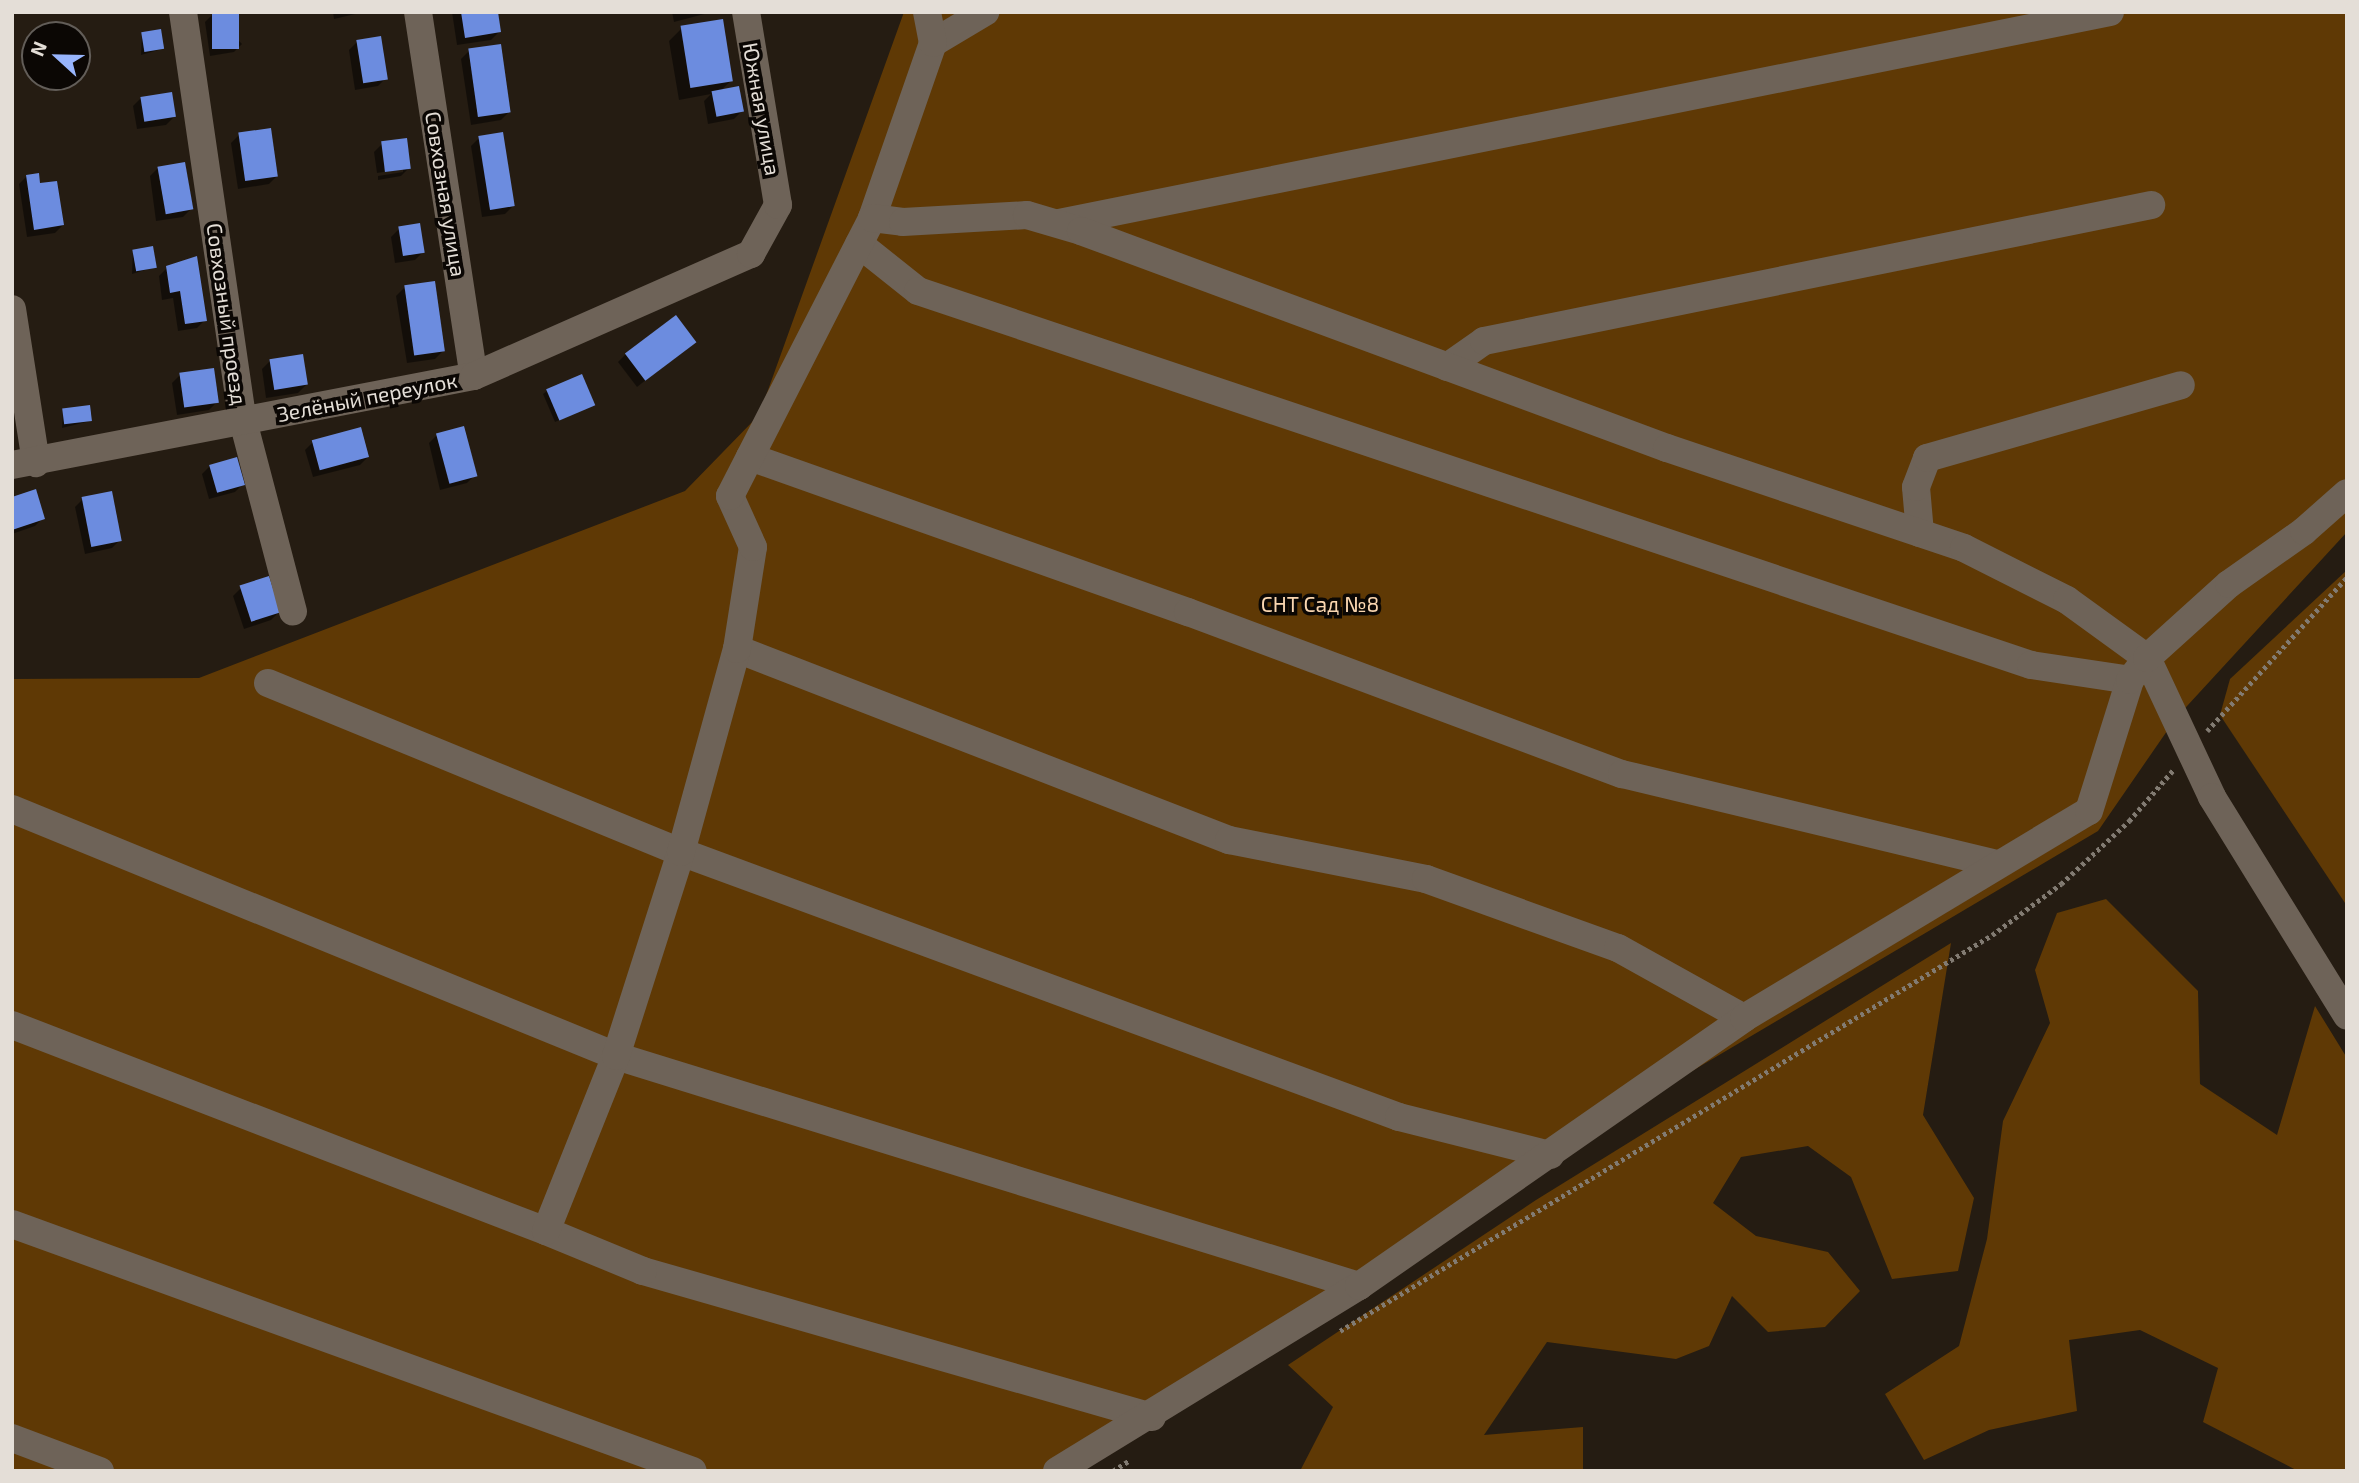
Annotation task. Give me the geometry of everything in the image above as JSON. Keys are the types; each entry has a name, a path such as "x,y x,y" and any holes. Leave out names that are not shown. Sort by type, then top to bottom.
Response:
{"street":[{"name":"Совхозный проезд","path":"183,12 243,421 293,612"},
{"name":"Совхозная улица","path":"418,12 474,376"},
{"name":"Южная улица","path":"746,12 778,205"},
{"path":"547,1231 616,1056 681,852 737,649 753,547 730,496 872,218 933,43 927,12"},
{"path":"933,43 985,12"},
{"path":"1056,224 2110,12"},
{"name":"Зелёный переулок","path":"24,464 474,376 751,254 778,205"},
{"path":"1447,367 1483,341 2151,205"},
{"path":"872,218 903,222 1027,215 1056,224 1667,448 1964,548 2067,600 2139,669 2192,748 2212,797 2347,1016"},
{"path":"859,244 918,291 2031,665 2139,669"},
{"path":"12,309 24,464"},
{"path":"1920,533 1916,487 1927,458 2181,385"},
{"path":"750,457 1188,612 1622,774 1997,864"},
{"path":"1058,1471 1152,1416 1359,1286 1744,1018 2089,811 2139,669 2229,584 2304,531 2347,493"},
{"path":"737,649 1229,840 1426,879 1618,948 1744,1018"},
{"path":"268,683 681,852 1399,1117 1550,1155"},
{"path":"12,809 616,1056 1359,1286"},
{"path":"12,1025 547,1231 643,1271 1152,1416"},
{"path":"12,1224 693,1471"},
{"path":"12,1438 100,1471"}],"path":[{"path":"1335,1334 1992,935 2061,884 2129,821 2347,577"},
{"path":"1113,1471 1134,1457"}],"green space":[{"name":"СНТ Сад №8","path":"904,12 2347,12 2347,532 2176,718 2098,831 1550,1155 1072,1471 12,1471 12,679 199,678 685,491 759,415"},
{"path":"2347,570 2347,906 2220,715 2230,679"},
{"path":"2106,899 2198,991 2200,1084 2277,1135 2315,1006 2347,1058 2347,1471 2298,1471 2203,1422 2218,1368 2140,1330 2069,1340 2077,1411 1989,1430 1924,1460 1885,1394 1959,1346 1987,1239 2003,1121 2050,1023 2035,970 2057,913"},
{"path":"1951,943 1923,1115 1974,1198 1958,1271 1892,1279 1851,1177 1808,1146 1741,1157 1713,1203 1756,1236 1828,1252 1860,1291 1825,1327 1768,1332 1732,1296 1709,1346 1676,1359 1547,1342 1484,1435 1583,1427 1583,1471 1300,1471 1333,1407 1288,1365 1536,1200"}],"building":[{"path":"212,12 239,12 239,49 212,49"},
{"path":"461,12 498,12 501,32 465,38"},
{"path":"723,19 733,81 690,88 681,26"},
{"path":"161,29 164,49 144,52 141,32"},
{"path":"381,36 388,79 363,83 356,40"},
{"path":"501,44 511,112 478,117 468,49"},
{"path":"739,86 744,112 716,117 712,91"},
{"path":"172,92 176,117 144,122 140,97"},
{"path":"271,128 278,177 245,181 238,133"},
{"path":"503,132 515,206 490,210 478,136"},
{"path":"407,138 411,169 385,172 381,141"},
{"path":"185,162 193,209 166,214 157,167"},
{"path":"39,173 40,183 57,181 64,225 34,230 26,175"},
{"path":"420,223 425,253 403,256 398,226"},
{"path":"153,246 157,268 136,271 132,250"},
{"path":"197,256 207,321 185,324 180,291 170,293 166,266"},
{"path":"435,281 445,351 414,356 404,285"},
{"path":"676,315 696,342 645,381 625,354"},
{"path":"303,354 308,385 274,390 269,359"},
{"path":"214,368 219,403 184,408 179,373"},
{"path":"582,374 595,405 559,421 546,389"},
{"path":"90,405 92,421 64,424 62,408"},
{"path":"464,426 477,476 449,484 436,434"},
{"path":"361,427 369,457 320,470 312,440"},
{"path":"237,457 245,485 217,493 209,465"},
{"path":"36,489 45,519 12,530 12,497"},
{"path":"112,491 122,541 91,547 82,497"},
{"path":"269,576 281,612 251,622 240,586"}]}
